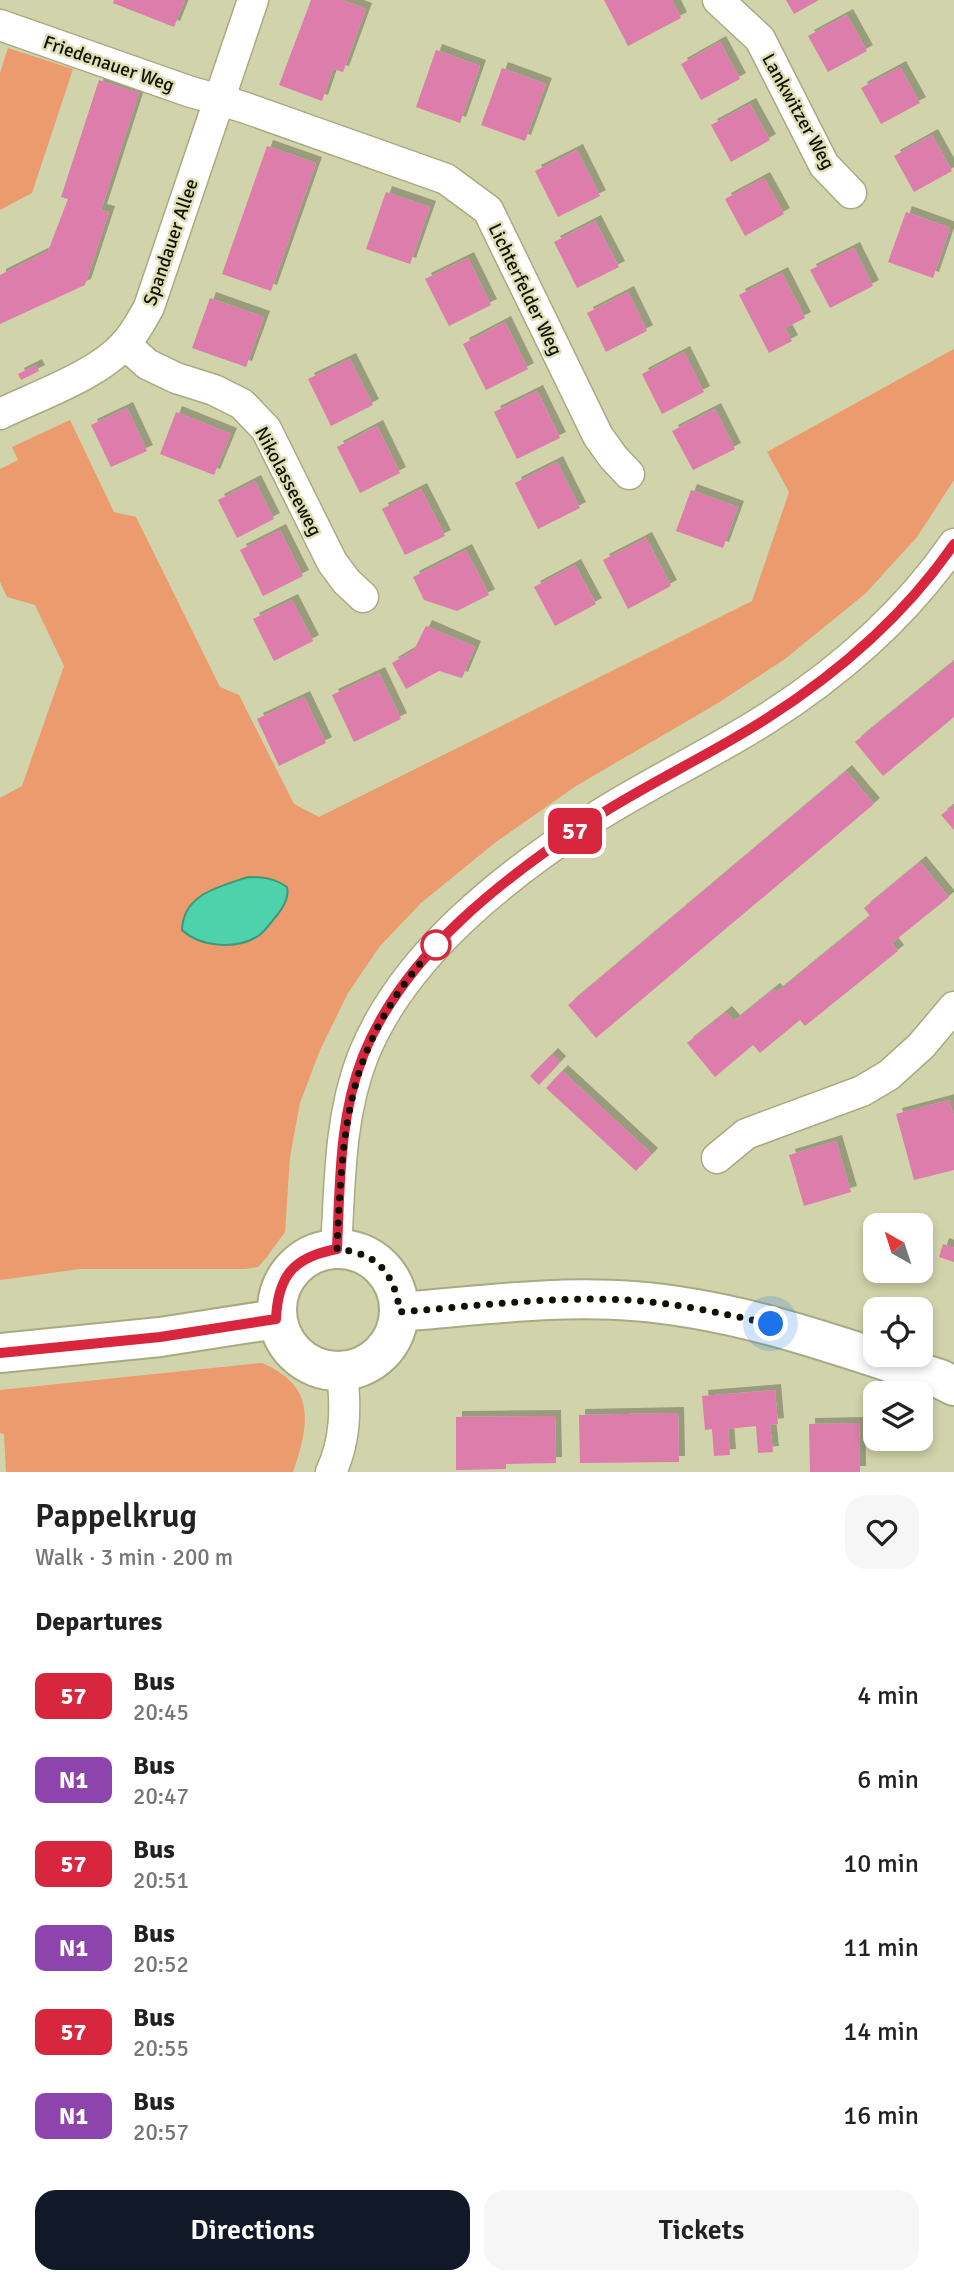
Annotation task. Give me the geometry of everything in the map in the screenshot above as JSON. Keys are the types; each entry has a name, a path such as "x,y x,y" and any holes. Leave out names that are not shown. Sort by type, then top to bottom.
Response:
{"main road":[{"path":"337,1249 355,1251 373,1259 387,1274 397,1292 400,1312 388,1346 376,1359 360,1368 342,1372 324,1371 307,1364 292,1352 276,1319 277,1298 284,1279 297,1264 315,1253 337,1249"},
{"path":"400,1312 572,1299 630,1300 699,1308 771,1324 940,1379 954,1386"},
{"path":"0,1353 138,1340 276,1319"}],"street":[{"name":"Spandauer Allee","path":"0,414 109,359 139,326 149,307 253,0"},
{"name":"Lankwitzer Weg","path":"718,0 761,39 824,165 851,193"},
{"name":"Friedenauer Weg","path":"0,25 218,100"},
{"name":"Lichterfelder Weg","path":"218,100 446,179 488,210 598,436 629,474"},
{"name":"Nikolasseeweg","path":"125,344 147,364 176,379 214,390 242,404 266,429 332,562 346,581 363,597"},
{"path":"337,1249 343,1143 354,1084 378,1025 418,965 446,934 511,878 550,849 597,816 767,719 833,671 903,608 954,544"},
{"path":"717,1158 746,1134 862,1091 889,1075 921,1046 954,1007"},
{"path":"331,1472 340,1449 344,1425 342,1372"}],"shaded area":[{"path":"8,48 73,69 32,193 0,210 0,73"},
{"path":"954,349 954,480 917,537 866,593 785,659 718,703 576,786 496,842 421,903 380,946 348,993 320,1050 300,1103 290,1157 285,1232 258,1267 80,1269 0,1280 0,798 22,786 64,666 35,605 7,597 0,582 0,469 18,460 12,447 70,420 114,512 136,517 220,687 239,695 294,804 319,817 752,601 789,492 767,452"},
{"path":"248,877 268,879 287,887 284,905 260,934 240,943 219,945 199,940 182,930 184,918 196,900 215,889"},
{"path":"262,1363 280,1372 292,1383 304,1408 303,1438 293,1472 6,1472 4,1434 0,1433 0,1390"}],"building":[{"path":"114,0 185,0 174,27 113,3"},
{"path":"311,0 342,0 366,9 343,72 333,69 322,101 279,85"},
{"path":"604,0 672,0 681,18 628,46"},
{"path":"786,0 819,0 794,14"},
{"path":"847,15 867,51 828,72 808,36"},
{"path":"720,42 740,79 701,100 681,64"},
{"path":"436,50 480,66 460,123 416,107"},
{"path":"900,67 920,103 881,124 861,88"},
{"path":"502,68 546,84 525,141 481,125"},
{"path":"99,80 139,93 101,210 109,212 85,285 0,324 0,275 48,251 68,199 61,197"},
{"path":"750,104 770,140 731,162 711,125"},
{"path":"932,135 952,171 914,192 894,156"},
{"path":"267,146 316,163 271,291 222,274"},
{"path":"577,150 600,196 558,217 535,171"},
{"path":"764,178 784,214 745,236 725,199"},
{"path":"386,192 430,207 410,264 366,249"},
{"path":"906,212 950,228 933,278 888,262"},
{"path":"595,221 619,267 577,288 554,242"},
{"path":"854,248 873,286 830,308 810,270"},
{"path":"468,258 491,305 449,326 425,279"},
{"path":"782,273 805,318 785,328 792,341 769,353 739,295"},
{"path":"628,292 647,331 606,352 587,313"},
{"path":"210,298 264,317 246,367 192,348"},
{"path":"505,322 528,369 486,390 463,344"},
{"path":"684,352 704,392 662,414 642,374"},
{"path":"350,359 373,405 331,426 308,379"},
{"path":"36,365 39,371 21,380 18,374"},
{"path":"537,391 560,438 517,459 494,412"},
{"path":"127,408 147,451 111,467 91,425"},
{"path":"715,409 735,449 693,470 672,431"},
{"path":"176,412 231,434 214,475 160,454"},
{"path":"377,426 400,473 360,493 337,447"},
{"path":"557,462 580,508 538,529 515,483"},
{"path":"255,481 274,519 237,538 218,500"},
{"path":"421,489 445,536 405,555 382,509"},
{"path":"691,490 738,507 723,548 676,531"},
{"path":"280,530 303,576 263,596 240,550"},
{"path":"646,538 671,586 628,609 603,560"},
{"path":"466,550 489,595 457,611 424,600 413,577"},
{"path":"575,565 596,604 555,626 534,587"},
{"path":"292,600 313,641 274,661 253,619"},
{"path":"426,626 475,647 462,678 439,671 406,689 392,663 414,650"},
{"path":"954,661 954,717 883,776 855,742"},
{"path":"379,673 401,719 354,742 332,695"},
{"path":"304,697 326,743 279,766 257,719"},
{"path":"846,771 874,804 596,1038 568,1005"},
{"path":"954,805 954,830 941,815"},
{"path":"920,862 949,897 892,943 898,951 805,1026 800,1020 760,1053 753,1045 715,1077 687,1043 726,1012 734,1021 774,989 777,992 870,916 864,908"},
{"path":"552,1054 560,1062 539,1085 530,1076"},
{"path":"562,1071 652,1154 636,1171 546,1088"},
{"path":"949,1100 954,1117 954,1170 914,1180 896,1114"},
{"path":"836,1141 851,1192 804,1206 789,1155"},
{"path":"943,1244 954,1248 954,1262 939,1257"},
{"path":"775,1390 778,1424 770,1425 773,1452 758,1453 756,1426 728,1429 730,1455 714,1456 712,1429 705,1430 702,1396"},
{"path":"678,1413 679,1462 580,1463 579,1415"},
{"path":"555,1416 556,1463 506,1464 506,1469 456,1470 456,1417"},
{"path":"859,1423 860,1472 810,1472 809,1424"}],"bus line":[{"name":"57","path":"0,1353 104,1344 276,1319 277,1298 284,1279 297,1264 315,1253 337,1249 343,1143 354,1084 378,1025 418,965 446,934 511,878 550,849 597,816 767,719 833,671 903,608 954,544"}],"route":[{"path":"436,945 395,996 378,1025 354,1084 343,1143 337,1249 355,1251 373,1259 387,1274 397,1292 400,1312 572,1299 630,1300 699,1308 771,1324"}]}
